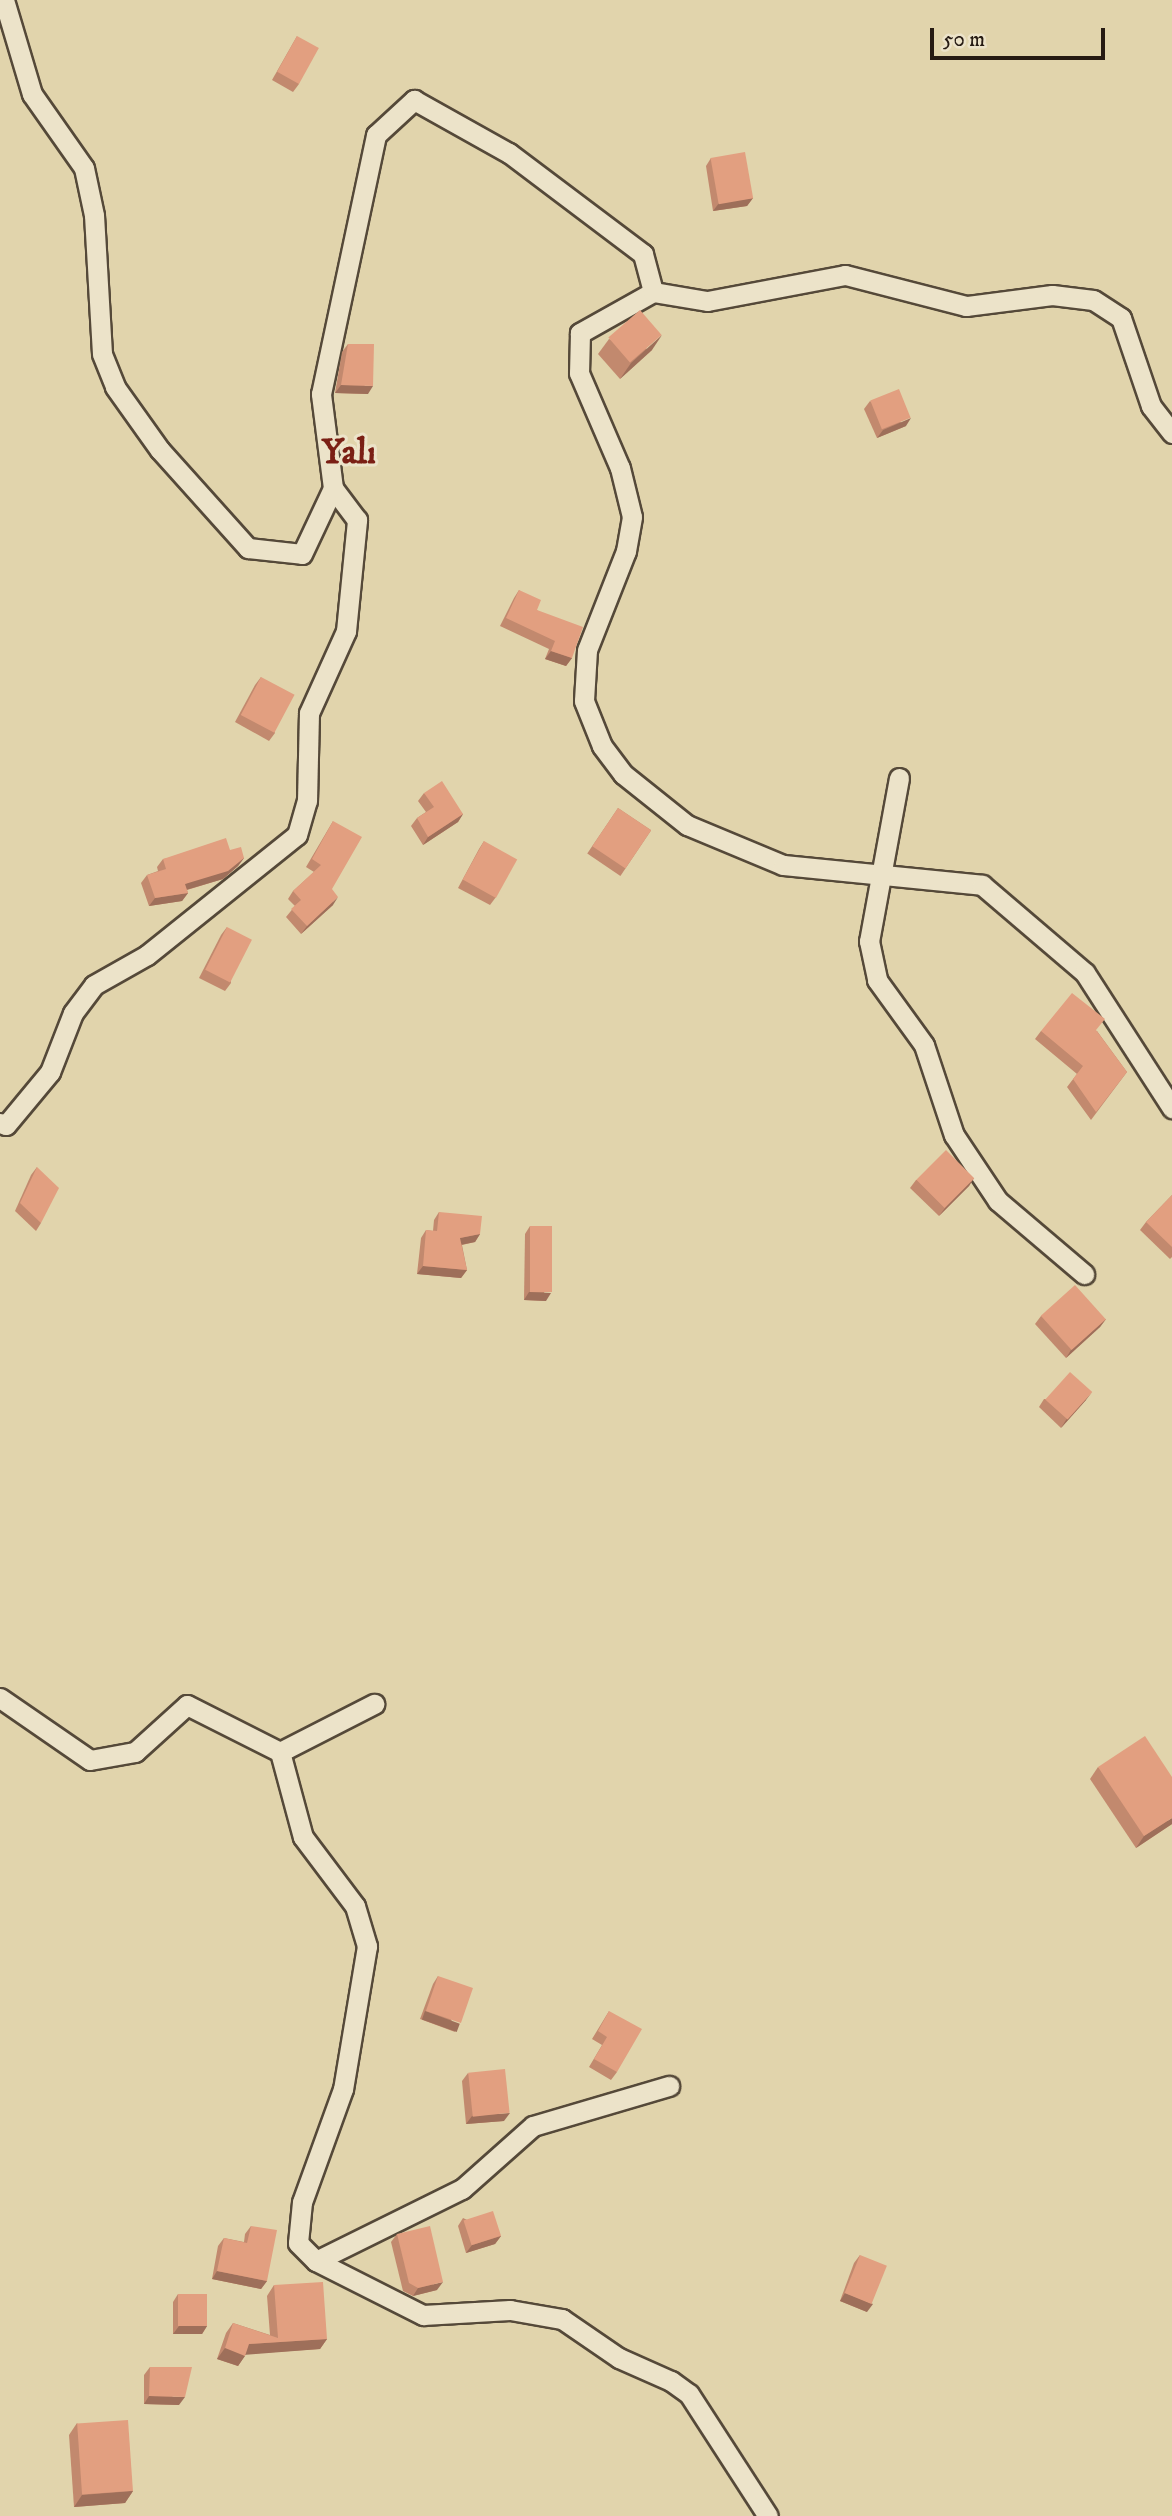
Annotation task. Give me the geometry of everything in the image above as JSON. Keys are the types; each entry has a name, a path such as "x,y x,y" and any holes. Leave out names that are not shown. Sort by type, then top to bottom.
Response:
{"street":[{"path":"4,0 32,94 84,168 94,215 102,354 115,387 160,450 248,548 302,554 332,488 324,380 376,135 414,100 509,153 643,254 653,292"},
{"path":"1172,433 1151,406 1121,318 1093,300 1052,295 966,306 845,275 707,300 653,292 580,333 579,373 620,468 632,517 626,551 586,650 584,701 602,747 623,774 687,825 783,865 982,885 1085,973 1172,1108"},
{"path":"0,1123 6,1125 50,1072 73,1013 94,985 147,955 297,835 307,801 309,713 346,631 357,520 332,488"},
{"path":"899,778 869,941 877,980 924,1045 954,1135 998,1201 1084,1274"},
{"path":"0,1698 90,1760 135,1752 187,1704 280,1752 303,1837 355,1906 367,1946 343,2089 303,2202 298,2243 316,2261 423,2315 510,2311 562,2319 690,2394 768,2516"},
{"path":"280,1752 374,1704"},
{"path":"316,2261 462,2189 533,2126 670,2086"}],"building":[{"path":"297,36 319,48 299,84 277,72"},
{"path":"745,152 753,198 719,204 711,158"},
{"path":"640,310 662,335 630,362 608,338"},
{"path":"348,344 374,344 373,386 341,385"},
{"path":"899,389 911,418 882,429 870,401"},
{"path":"519,590 541,600 537,610 583,627 572,658 551,651 555,641 506,618"},
{"path":"261,677 295,695 274,733 241,715"},
{"path":"442,781 463,814 428,837 417,818 434,807 424,793"},
{"path":"618,808 651,830 625,869 592,846"},
{"path":"333,821 362,837 332,889 338,897 307,926 291,909 301,900 293,891 321,865 312,859"},
{"path":"226,838 230,850 241,847 244,858 228,871 185,884 188,893 155,898 147,875 166,869 163,859"},
{"path":"484,841 517,859 496,898 463,879"},
{"path":"227,927 252,940 230,982 205,970"},
{"path":"1072,993 1105,1019 1096,1030 1127,1072 1096,1112 1073,1079 1083,1066 1041,1031"},
{"path":"946,1150 974,1178 945,1208 916,1180"},
{"path":"37,1167 59,1188 41,1223 20,1203"},
{"path":"1172,1195 1172,1247 1146,1222"},
{"path":"439,1212 482,1216 480,1234 460,1238 467,1270 423,1266 426,1230 437,1231"},
{"path":"530,1226 552,1226 552,1292 530,1292"},
{"path":"1075,1285 1106,1319 1072,1350 1041,1316"},
{"path":"1070,1372 1092,1392 1068,1420 1045,1399"},
{"path":"1145,1736 1172,1777 1172,1818 1144,1836 1098,1767"},
{"path":"438,1976 473,1988 461,2023 426,2011"},
{"path":"609,2011 642,2029 617,2072 594,2059 607,2037 598,2031"},
{"path":"505,2069 510,2113 473,2117 468,2073"},
{"path":"493,2211 501,2236 472,2245 464,2221"},
{"path":"251,2226 277,2230 267,2281 217,2271 224,2238 247,2243"},
{"path":"430,2226 443,2282 418,2288 409,2283 397,2234"},
{"path":"860,2255 887,2266 872,2304 845,2293"},
{"path":"323,2282 327,2339 249,2344 245,2356 225,2348 233,2323 278,2338 274,2285"},
{"path":"178,2294 207,2294 207,2326 178,2326"},
{"path":"150,2367 192,2367 185,2397 149,2396"},
{"path":"128,2420 133,2491 82,2494 77,2424"}],"district":[{"name":"Yalı","path":"349,453"}]}
